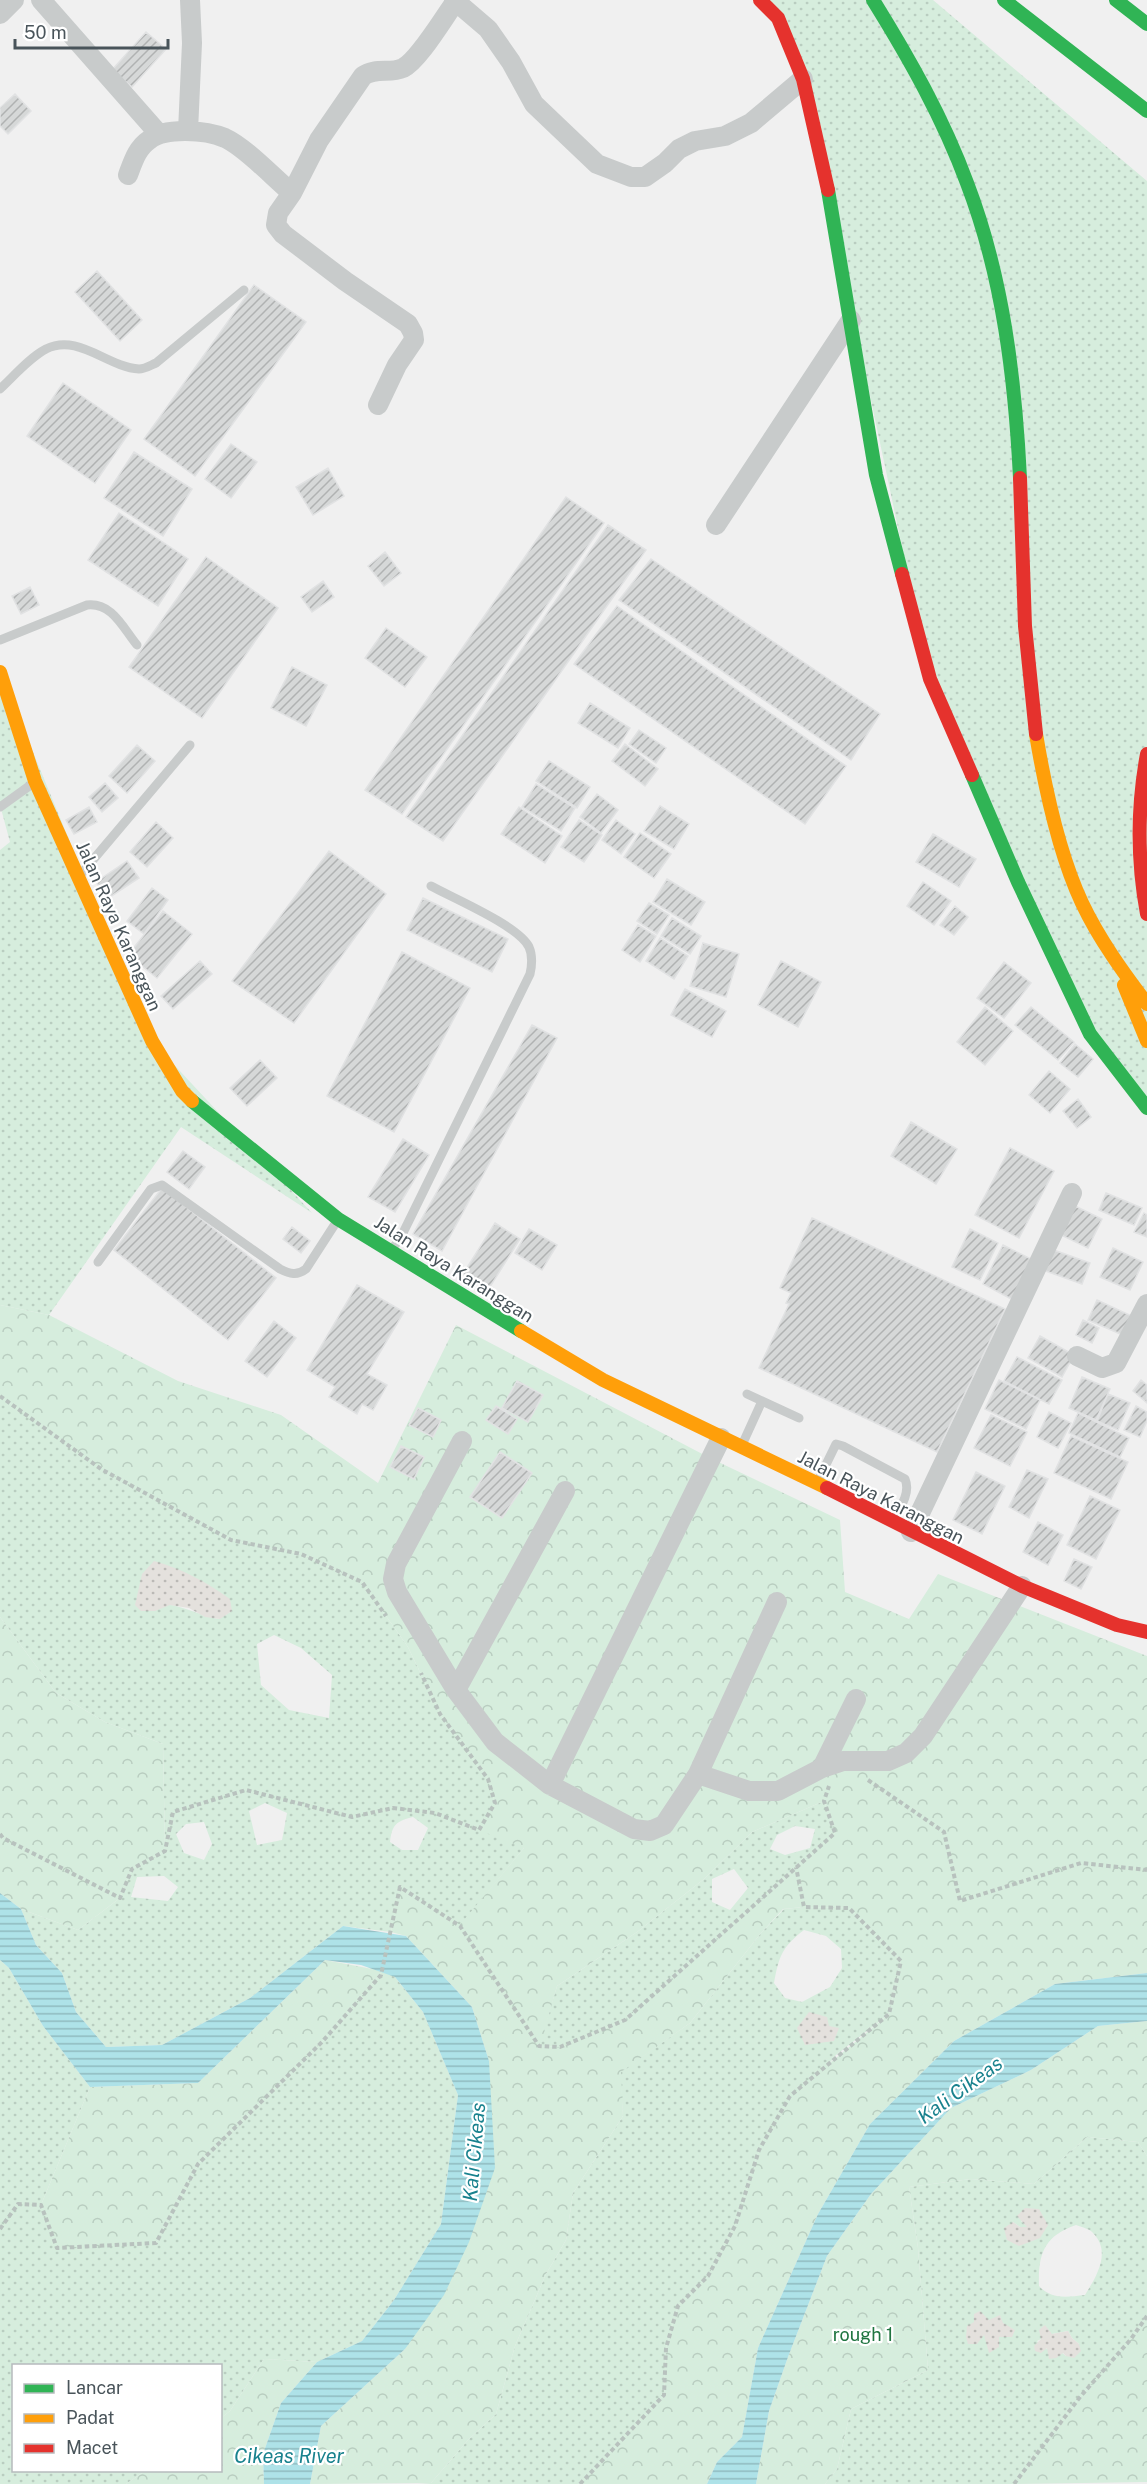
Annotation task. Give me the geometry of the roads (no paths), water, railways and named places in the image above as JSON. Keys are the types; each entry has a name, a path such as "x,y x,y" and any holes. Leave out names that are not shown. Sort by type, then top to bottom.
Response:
{"main road":[{"path":"760,0 778,18 803,79 832,208 876,475 930,679 1018,882 1090,1034 1147,1108"},
{"path":"873,0 912,62 945,132 976,208 993,273 1010,355 1017,422 1029,682 1039,758 1056,831 1081,901 1116,963 1147,1004"},
{"path":"1004,0 1147,111"},
{"path":"1116,0 1147,24"},
{"path":"1127,0 1147,13"},
{"name":"Jalan Raya Karanggan","path":"0,672 35,781 152,1041 182,1091 202,1111 338,1219 603,1380 1022,1586 1117,1625 1147,1632"},
{"path":"1147,754 1139,794 1140,878 1147,914"},
{"path":"1116,963 1147,1041"}],"street":[{"path":"0,15 14,0"},
{"path":"41,0 159,134"},
{"path":"188,131 192,43 190,0"},
{"path":"378,405 397,365 411,346 413,333 408,324 345,281 283,234 276,225 278,213 292,194 319,140 363,76 370,71 400,69 406,66 424,47 455,1 488,29 511,62 534,104 597,164 631,177 645,177 665,163 679,148 695,141 725,135 751,123 803,79"},
{"path":"128,175 140,148 149,139 159,134 200,131 225,138 292,194"},
{"path":"716,525 851,320"},
{"path":"911,1532 1072,1193"},
{"path":"1077,1356 1102,1368 1116,1363 1147,1304"},
{"path":"550,1785 721,1438"},
{"path":"462,1441 396,1564 393,1579 397,1592 456,1690 495,1742 550,1785 634,1829 650,1831 664,1825 698,1774 777,1602"},
{"path":"456,1690 565,1491"},
{"path":"698,1774 749,1791 778,1791 826,1773 843,1761 888,1761 906,1753 923,1736 1022,1586"},
{"path":"826,1773 856,1699"}],"lane":[{"path":"0,389 47,348 63,345 79,347 126,367 141,369 156,363 244,290"},
{"path":"0,640 87,605 97,604 109,610 137,645"},
{"path":"78,878 190,745"},
{"path":"0,807 35,781"},
{"path":"390,1251 400,1239 525,985 533,960 529,946 518,933 431,886"},
{"path":"98,1262 151,1189 162,1185 290,1274 300,1274 306,1269 338,1219"},
{"path":"747,1394 799,1418"},
{"path":"741,1447 762,1401"},
{"path":"816,1484 836,1444 843,1446 905,1479 908,1485 906,1494 892,1522"}],"water":[{"name":"Cikeas River","path":"0,1893 21,1909 36,1945 62,1973 76,2012 106,2047 162,2045 250,1998 343,1926 406,1936 472,2007 489,2061 495,2168 469,2242 444,2295 405,2349 321,2426 310,2484 264,2484 263,2454 281,2403 317,2362 362,2341 394,2300 441,2224 458,2095 423,2012 395,1977 361,1965 325,1960 198,2083 90,2087 43,2026 9,1968 0,1960"},
{"name":"Kali Cikeas","path":"1147,1973 1147,2021 1098,2026 1031,2070 951,2108 871,2194 827,2256 769,2411 756,2484 707,2484 717,2462 742,2437 758,2348 818,2214 870,2124 954,2041 1055,1984"}],"park label":[{"name":"rough 1","path":"863,2334"}]}
